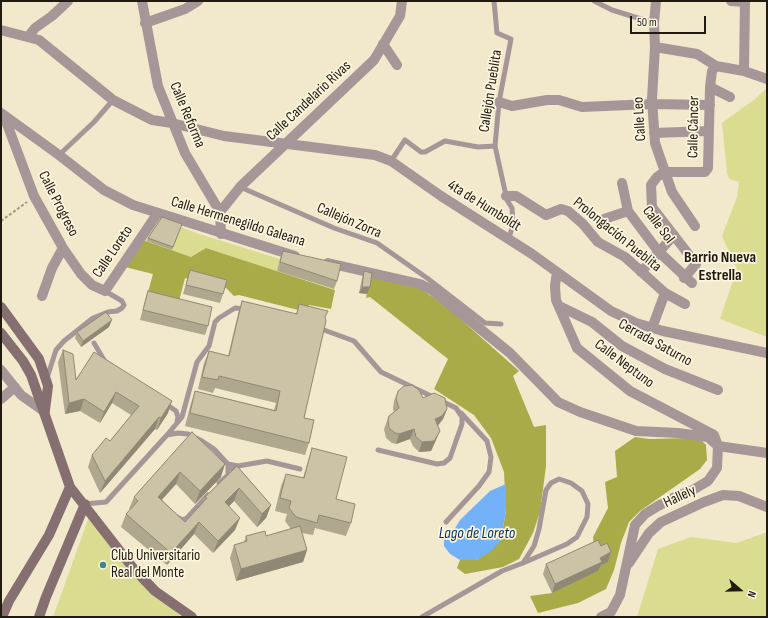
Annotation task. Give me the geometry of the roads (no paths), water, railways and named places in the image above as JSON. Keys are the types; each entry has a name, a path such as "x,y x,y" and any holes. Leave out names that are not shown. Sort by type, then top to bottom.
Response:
{"main road":[{"path":"1,307 39,359 48,386 45,412"},
{"path":"1,333 23,361 30,375 45,412 70,487 139,574 155,591 192,617"},
{"path":"2,617 9,601 49,535 70,487"},
{"path":"39,617 85,504"}],"street":[{"path":"28,37 35,28 52,16 68,1"},
{"name":"Calle Reforma","path":"142,1 158,86 185,153 220,212 221,234"},
{"path":"145,23 185,8 198,1"},
{"name":"Calle Candelario Rivas","path":"220,212 240,187 374,60 400,16 402,1"},
{"name":"Calle Leo","path":"656,1 652,104 655,143 672,192 695,226"},
{"path":"731,1 745,2 744,71"},
{"name":"4ta de Humboldt","path":"1,30 39,40 113,100 152,120 172,123 224,136 375,154 391,161 441,196 509,239 612,311 636,323 652,328 767,353"},
{"path":"383,44 397,65"},
{"path":"655,47 696,54 716,66 744,71 767,79"},
{"name":"Calle Cáncer","path":"664,172 706,170 708,168 710,87 712,72 716,66"},
{"path":"710,87 730,97"},
{"path":"499,102 512,106 547,100 559,100 582,107 652,104 710,105"},
{"name":"Calle Hermenegildo Galeana","path":"2,114 104,190 133,206 307,259"},
{"name":"Calle Progreso","path":"2,114 34,196 63,248 81,274 92,285 105,292"},
{"path":"654,133 710,131"},
{"path":"641,272 674,235 652,207 651,185 656,177 664,172"},
{"name":"Calle Sol","path":"622,183 628,210 658,252 688,280 696,264 674,235"},
{"name":"Prolongación Pueblita","path":"506,196 516,196 546,215 562,208 568,211 583,224 598,242 624,257 665,293 685,304"},
{"path":"604,219 628,210"},
{"name":"Calle Loreto","path":"105,292 157,214"},
{"path":"42,296 52,268 63,248"},
{"name":"Calle Hermenegildo Galeana","path":"320,262 420,284 440,292 510,353 558,402 580,412 636,431 678,433 708,437 718,446"},
{"name":"Calle Neptuno","path":"558,272 555,286 556,300 577,348 630,390 714,435 718,446"},
{"path":"652,328 665,293"},
{"name":"Cerrada Saturno","path":"559,306 592,322 622,346 666,369 718,390"},
{"path":"1,370 21,395 45,412"},
{"path":"1,399 15,388"},
{"path":"601,617 611,612 620,595 635,525 645,514 708,481 717,468 718,446 767,453"},
{"name":"Hallely","path":"627,567 650,533 661,522 686,510 723,495 739,496 767,507"}],"lane":[{"name":"Callejón Pueblita","path":"494,1 497,33 511,39 499,102 494,146 506,196 512,208 513,223 509,239"},
{"path":"594,1 612,10 654,23"},
{"path":"59,155 94,122 113,100"},
{"path":"391,161 405,140 421,152 425,152 445,141 478,147 494,146"},
{"name":"Callejón Zorra","path":"240,187 334,228 376,243 440,292 484,323 501,324"},
{"name":"Calle Loreto","path":"46,380 56,350 64,341 93,318 108,312 117,311 122,308 124,305 122,301 105,292"},
{"path":"85,504 106,502 177,425 186,407 197,362 209,346 215,322 235,308 255,312"},
{"path":"324,330 354,341 382,372 456,408 479,430 487,441 491,457 489,472 479,486 446,522"},
{"path":"94,343 100,356 107,365"},
{"path":"158,398 176,411 178,417 177,425"},
{"path":"378,450 437,464 444,463 450,458 462,424 462,417 456,408"},
{"path":"167,435 178,433 188,434 202,441 214,450 240,476"},
{"path":"228,464 238,466 267,461 300,469"},
{"path":"217,486 228,475 228,464"},
{"path":"422,617 502,571 524,563 567,544 576,537 587,517 588,504 582,491 571,483 559,478 550,482 546,490 539,529 534,546 524,563"},
{"path":"172,512 182,520 187,518 212,491"}],"water":[{"name":"Lago de Loreto","path":"506,484 506,510 501,540 491,551 477,560 460,560 450,554 444,546 444,536 454,530 460,520 490,491"}],"place":[{"name":"Club Universitario Real del Monte","path":"103,565"}],"district":[{"name":"Barrio Nueva Estrella","path":"720,267"}]}
